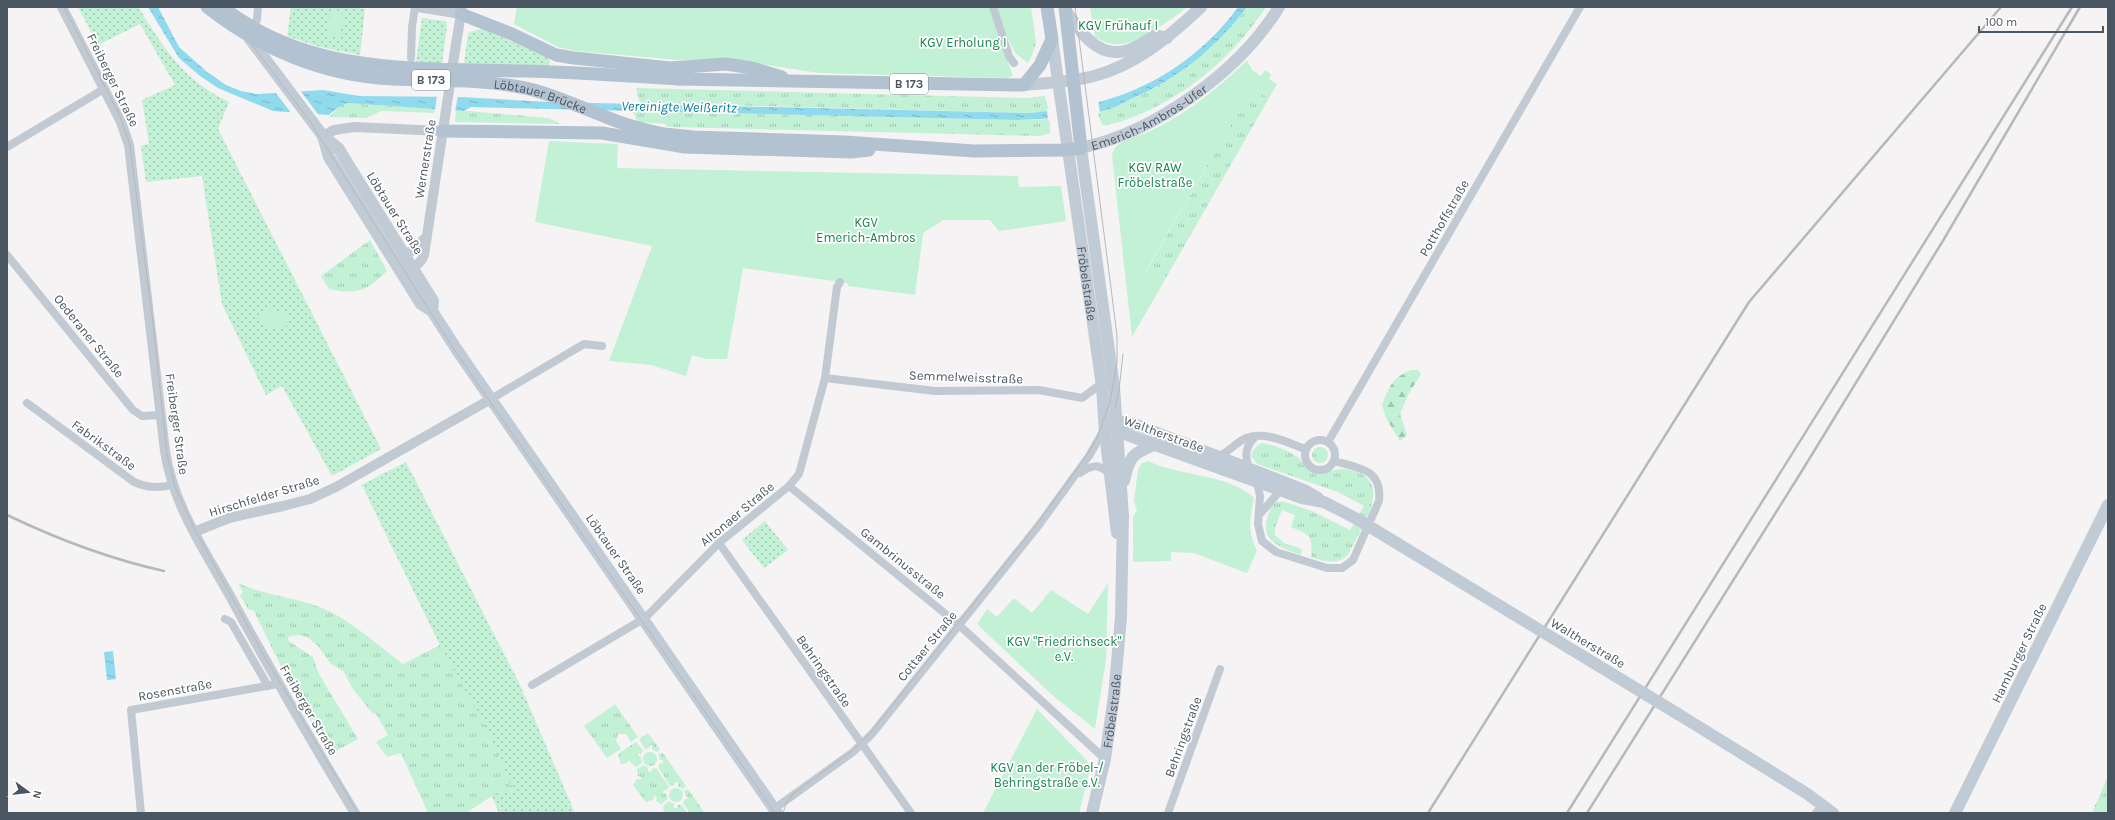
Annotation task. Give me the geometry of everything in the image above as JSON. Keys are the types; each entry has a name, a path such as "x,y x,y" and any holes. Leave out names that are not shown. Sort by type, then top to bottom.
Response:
{"main road":[{"name":"Löbtauer Brücke","path":"207,7 236,29 266,46 331,70 371,77 482,82 522,87 555,96 621,123 664,134 693,137 800,140 887,145"},
{"name":"Löbtauer Brücke","path":"222,7 254,28 288,45 311,53 347,62 391,67 592,72 679,79 794,81"},
{"name":"Fröbelstraße","path":"1046,7 1060,87 1101,384 1110,474 1121,560"},
{"path":"1065,7 1084,36 1097,46 1108,50 1126,51 1156,35 1167,38"},
{"name":"Fröbelstraße","path":"1065,7 1081,148 1114,387 1123,516 1119,653 1105,759 1092,813"},
{"path":"1024,85 1060,87 1074,85 1120,66 1146,52 1167,38 1201,7"},
{"name":"Emerich-Ambros-Ufer","path":"887,145 974,151 1068,150 1081,148 1131,132 1178,108 1230,65 1260,34 1279,7"},
{"path":"462,11 556,54 574,58 670,68 726,64 767,72 794,81"},
{"name":"Löbtauer Straße","path":"246,34 323,136 342,155 433,301 432,311"},
{"path":"1024,85 1040,64 1052,39"},
{"name":"B 173","path":"794,81 1024,85"},
{"path":"443,125 602,133 667,144 709,148 851,152 887,145"},
{"name":"Löbtauer Straße","path":"323,136 329,157 423,306 432,311 491,399 776,811"},
{"name":"Waltherstraße","path":"1117,427 1154,445 1302,498 1324,502"},
{"name":"Waltherstraße","path":"1105,428 1142,427 1304,490 1357,519 1678,714 1819,809 1833,813"},
{"path":"1121,492 1127,468 1133,455 1154,445"},
{"name":"Hamburger Straße","path":"1955,813 2108,505"}],"street":[{"name":"Freiberger Straße","path":"62,7 121,122 129,145 166,457 172,484 194,532 273,685 355,813"},
{"path":"246,34 257,20 258,7"},
{"path":"411,58 412,27 417,7 462,11 453,63"},
{"path":"993,7 1009,56 1014,63"},
{"name":"Potthoffstraße","path":"1328,442 1580,7"},
{"name":"Wernerstraße","path":"413,268 421,263 426,246 425,238 450,84"},
{"path":"7,147 104,89"},
{"path":"323,136 334,130 354,127 443,125"},
{"path":"413,268 400,270 405,255 416,248 425,238"},
{"name":"Oederaner Straße","path":"7,255 133,410 142,416 161,415"},
{"name":"Altonaer Straße","path":"532,685 643,619 719,543 789,486 799,474 825,378 837,287 840,282"},
{"path":"491,399 584,344 602,346"},
{"name":"Semmelweisstraße","path":"825,378 935,391 1039,390 1082,398 1101,384"},
{"name":"Hirschfelder Straße","path":"194,532 229,518 310,499 336,487 491,399"},
{"name":"Fabrikstraße","path":"27,403 134,482 146,487 158,488 172,484"},
{"name":"Cottaer Straße","path":"776,811 861,745 959,625 1076,476 1105,428"},
{"path":"1218,457 1245,438 1256,436 1271,436 1305,449"},
{"path":"1250,470 1245,454 1250,441 1256,436"},
{"path":"1318,439 1328,442 1335,450 1334,461 1327,469 1322,470 1311,468 1305,460 1305,449 1312,441 1318,439"},
{"path":"1257,482 1260,496 1259,529 1262,541 1276,552 1335,569 1349,564 1358,551 1379,501 1379,486 1371,474 1334,461"},
{"name":"Cottaer Straße","path":"1076,476 1092,466 1098,465 1110,474"},
{"name":"Gambrinusstraße","path":"789,486 959,625 1105,759"},
{"path":"1260,514 1280,490"},
{"name":"Behringstraße","path":"719,543 861,745 911,813"},
{"path":"225,619 231,622 273,685"},
{"name":"Behringstraße","path":"1168,813 1220,669"},
{"name":"Rosenstraße","path":"141,813 131,710 273,685"}],"green space":[{"path":"78,7 138,7 176,62 199,84 229,102 218,129 381,449 332,476 282,386 266,395 222,304 202,176 146,182 141,146 149,144 142,100 175,85 140,24 98,45"},
{"path":"291,7 350,7 365,9 360,55 320,47 287,36"},
{"name":"KGV Erholung I","path":"517,7 989,7 1013,76 1007,78 819,73 735,60 678,60 576,51 558,47 514,24"},
{"path":"996,7 1027,7 1033,53 1028,63 1015,53 1003,28"},
{"path":"1027,7 1031,7 1036,42 1033,53"},
{"name":"KGV Frühauf I","path":"1090,7 1187,7 1147,35 1129,43 1115,44 1108,43 1095,37"},
{"path":"1247,7 1266,7 1241,40 1212,69 1196,82 1162,104 1123,121 1102,125 1097,111 1111,108 1132,99 1181,72 1210,48"},
{"path":"331,12 344,14 340,37 327,35"},
{"path":"422,18 445,21 447,25 442,64 416,63"},
{"path":"482,29 549,57 550,66 464,64 468,33"},
{"name":"KGV RAW Fröbelstraße","path":"1247,60 1252,70 1261,76 1265,70 1271,74 1269,79 1277,84 1269,98 1252,88 1145,272 1163,283 1132,337 1112,156 1114,151 1117,146 1126,140 1148,132 1175,118 1213,91"},
{"path":"636,88 1027,98 1045,96 1049,111 1031,113 640,103"},
{"path":"1252,88 1269,98 1163,283 1145,273"},
{"path":"347,103 435,109 434,113 381,111 366,118 330,117 337,108"},
{"path":"456,110 548,118 562,124 455,122"},
{"path":"633,111 1017,120 1050,119 1050,133 1040,136 673,127 666,126 666,124 637,122"},
{"name":"KGV Emerich-Ambros","path":"549,141 618,144 617,168 1018,176 1019,187 1061,186 1066,221 999,231 990,220 943,220 923,233 915,295 848,286 847,283 743,268 727,359 706,359 692,355 686,376 651,365 609,361 652,246 535,222"},
{"path":"370,240 387,271 380,278 361,290 347,292 329,289 321,276"},
{"path":"271,309 285,314 289,320 286,326 272,329 260,323 260,315"},
{"path":"1411,370 1418,370 1421,374 1408,395 1400,414 1407,435 1400,441 1386,418 1382,405 1395,380 1399,376"},
{"path":"1262,443 1291,453 1299,458 1311,471 1320,473 1344,469 1361,474 1370,481 1373,492 1372,504 1361,531 1348,555 1339,561 1334,562 1311,557 1311,540 1306,534 1291,527 1295,515 1282,510 1275,528 1275,535 1284,543 1302,549 1301,555 1281,547 1269,538 1266,531 1266,524 1273,503 1282,501 1312,511 1350,530 1364,506 1338,492 1257,464 1251,456 1255,448"},
{"path":"1317,447 1323,447 1328,452 1326,461 1323,463 1317,463 1312,458 1312,452"},
{"path":"1148,461 1174,470 1232,484 1244,490 1254,498 1250,524 1252,537 1257,550 1247,573 1194,553 1171,552 1171,561 1133,562 1133,517 1137,510 1134,501 1138,470 1142,463"},
{"path":"406,462 519,683 575,813 499,813 492,796 514,791 487,729 440,645 362,485"},
{"path":"386,472 514,791 492,796 466,813 428,813 401,753 387,757 376,742 388,735 376,714 372,713 353,689 343,671 331,664 318,646 307,637 300,635 289,636 288,640 290,642 313,657 319,674 358,739 331,754 295,695 254,611 248,609 240,595 243,592 238,583 267,593 317,606 329,611 351,624 403,664 440,645 362,485"},
{"path":"765,521 788,550 764,568 742,540"},
{"name":"KGV \"Friedrichseck\" e.V.","path":"1108,583 1106,660 1095,729 1051,694 977,624 987,609 997,617 1014,598 1032,613 1051,590 1088,614"},
{"path":"615,704 638,737 631,742 626,734 618,734 616,741 621,749 607,758 584,726"},
{"name":"KGV an der Fröbel-/ Behringstraße e.V.","path":"1037,709 1091,765 1079,813 983,813"},
{"path":"648,733 660,749 657,752 652,749 653,745 650,745 649,748 645,749 639,739"},
{"path":"636,742 643,750 641,754 638,753 638,756 641,757 642,763 636,767 628,760 627,763 621,764 618,754"},
{"path":"647,752 653,752 657,756 657,762 653,766 647,766 643,762 643,756"},
{"path":"663,753 686,786 683,789 678,786 678,782 675,782 674,785 670,786 658,767 660,763 663,763 663,760 660,760 658,754"},
{"path":"644,765 648,768 648,771 651,772 652,769 656,768 669,787 667,790 664,790 663,793 666,794 668,799 661,804 656,801 657,797 654,796 653,800 646,802 633,785 637,779 641,780 641,777 638,776 637,769"},
{"path":"2108,776 2108,813 2092,813"},
{"path":"673,788 679,788 683,792 683,798 679,802 673,802 669,798 669,792"},
{"path":"688,789 704,812 690,813 683,803 685,799 688,799 684,791"},
{"path":"669,801 674,804 674,808 677,808 678,805 682,805 687,813 664,813 663,806"}],"water":[{"name":"Vereinigte Weißeritz","path":"148,7 158,7 179,47 206,71 226,85 241,91 257,94 323,90 359,96 461,97 550,102 1031,113 1071,108 1128,93 1164,75 1181,64 1226,23 1238,7 1247,7 1222,36 1195,61 1165,82 1148,91 1106,110 1062,117 1017,120 471,107 464,111 347,103 337,108 329,115 273,111 218,88 200,76 179,58"},
{"path":"113,651 116,679 107,680 104,652"}],"pier":[{"path":"300,90 320,117 292,114 275,92"},
{"path":"437,95 458,95 455,112 435,111"},
{"path":"1098,99 1100,113 1048,121 1047,109"}],"tram line":[{"path":"64,7 120,116 130,145 153,324 167,454 175,487 196,532 266,659 358,813"},
{"path":"783,813 786,804 793,794 852,751 871,732 1037,524 1087,455 1097,438 1110,402 1117,362 1117,335 1075,7"},
{"path":"249,41 309,120 455,351 775,813"},
{"path":"1115,407 1119,390 1123,354"}],"railway":[{"path":"1428,813 1749,302 2001,7"},
{"path":"1567,813 2072,7"},
{"path":"1587,813 1800,474 1944,239 2080,7"},
{"path":"7,515 84,548 124,561 164,571"}]}
